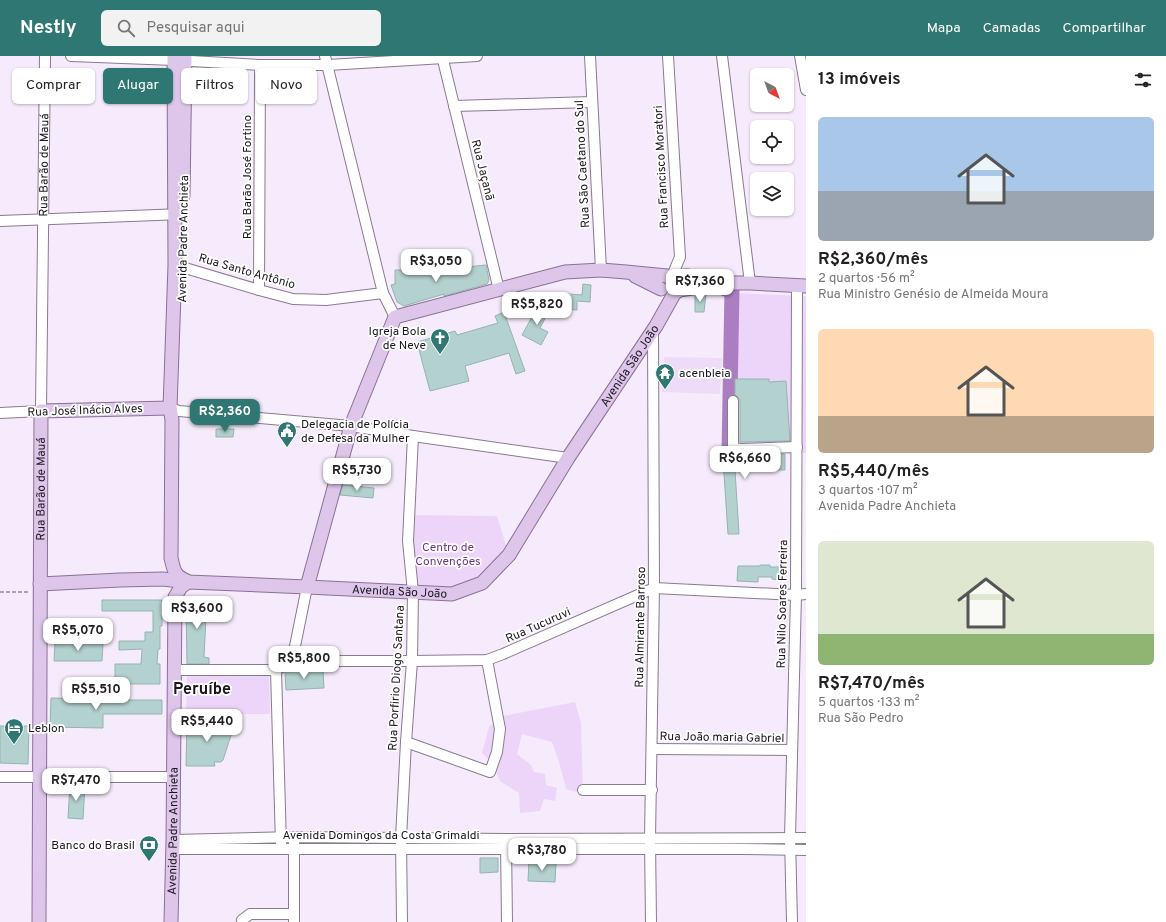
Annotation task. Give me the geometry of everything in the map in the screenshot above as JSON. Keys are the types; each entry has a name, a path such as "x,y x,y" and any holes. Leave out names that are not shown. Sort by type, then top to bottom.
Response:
{"main road":[{"name":"Avenida Padre Anchieta","path":"180,58 179,266 171,558 175,573 188,582"},
{"path":"307,586 351,426 395,317 565,272 601,270 687,276 726,283"},
{"path":"626,272 669,291 726,283 801,286"},
{"path":"669,291 680,287 679,281 671,276"},
{"name":"Avenida São João","path":"40,588 120,580 158,579 188,582 307,586 452,594 482,583 509,554 568,458 655,328 669,291 661,283 664,278 671,276"},
{"name":"Rua José Inácio Alves","path":"41,411 174,413"},
{"name":"Rua Barão de Mauá","path":"39,922 38,777 41,411"},
{"path":"158,579 175,597 181,587 188,582"},
{"name":"Avenida Padre Anchieta","path":"171,922 175,597"}],"street":[{"name":"Rua Barão de Mauá","path":"41,411 45,56"},
{"path":"71,56 180,58 260,65 326,61 477,56"},
{"name":"Rua São Caetano do Sul","path":"590,56 601,270"},
{"name":"Rua Francisco Moratori","path":"668,56 680,257 671,276"},
{"path":"722,56 750,283"},
{"path":"800,56 806,90"},
{"name":"Rua Jaçanã","path":"442,57 499,290"},
{"path":"326,61 383,293 395,317"},
{"name":"Rua Barão José Fortino","path":"259,290 260,65"},
{"path":"454,106 592,102"},
{"path":"0,221 179,214"},
{"name":"Rua Santo Antônio","path":"179,266 293,299 326,300 383,293"},
{"name":"Rua Nilo Soares Ferreira","path":"792,922 790,838 792,750 801,594 801,286"},
{"name":"Rua Almirante Barroso","path":"651,922 655,328"},
{"path":"733,401 734,448 740,450 800,440"},
{"name":"Rua José Inácio Alves","path":"0,413 41,411"},
{"path":"174,413 351,426 568,458"},
{"name":"Rua Porfirio Diogo Santana","path":"402,922 402,838 406,742 412,661 413,592 408,541 413,436"},
{"path":"292,661 307,586"},
{"name":"Rua Tucuruvi","path":"276,670 292,661 487,660 654,588 801,594"},
{"path":"406,742 490,772 497,752 500,729 487,660"},
{"path":"174,670 276,670 282,837 281,848"},
{"name":"Rua João maria Gabriel","path":"652,749 792,750"},
{"path":"0,777 173,777"},
{"path":"582,790 652,790"},
{"name":"Avenida Domingos da Costa Grimaldi","path":"173,844 282,837 402,838 506,844"},
{"path":"243,922 242,920 250,914 294,918 294,837"},
{"name":"Avenida Domingos da Costa Grimaldi","path":"651,844 806,838"},
{"name":"Avenida Domingos da Costa Grimaldi","path":"173,844 281,848 402,849 506,844 651,844 806,850"},
{"path":"506,844 507,922"}],"path":[{"path":"0,592 40,588"}],"shaded area":[{"path":"664,357 722,358 720,394 662,392"}],"green space":[{"path":"732,293 806,296 806,453 724,455"},
{"name":"Centro de Convenções","path":"409,515 497,516 509,555 482,583 452,594 413,592"},
{"path":"187,673 269,675 270,714 186,714"},
{"path":"575,702 581,723 583,794 566,789 552,742 522,734 517,754 531,765 534,772 545,774 546,785 557,788 555,801 544,799 540,811 520,813 519,793 501,782 490,761 482,753 489,727 503,716"}],"building":[{"path":"486,265 489,280 487,284 444,296 444,294 404,306 397,302 391,285 395,284 395,270 438,270"},
{"path":"583,284 591,285 590,302 577,301 577,310 553,308 554,293 582,295"},
{"path":"706,294 704,312 695,312 695,296"},
{"path":"539,304 550,309 540,328 548,332 541,345 522,335"},
{"path":"504,312 525,371 516,374 509,353 465,366 469,381 430,391 417,342 455,331 457,335 498,323 495,316"},
{"path":"735,379 769,379 769,382 786,381 790,441 740,442 740,401 735,395"},
{"path":"216,429 234,429 233,437 216,437"},
{"path":"785,454 785,470 735,470 739,534 728,534 723,459 734,459 734,455"},
{"path":"343,485 374,488 373,498 340,495"},
{"path":"760,565 782,567 782,580 772,579 772,577 758,577 758,582 737,581 738,566"},
{"path":"102,600 162,600 162,626 160,626 160,649 158,649 157,664 160,664 160,684 115,684 115,664 141,664 142,649 119,650 119,641 145,641 145,632 153,632 153,611 102,611"},
{"path":"190,600 212,601 213,618 206,618 204,657 209,658 209,664 187,664 186,604"},
{"path":"55,643 103,643 102,661 54,661"},
{"path":"323,670 324,688 286,690 285,672"},
{"path":"51,698 162,700 162,714 103,714 103,728 50,727"},
{"path":"202,722 217,725 235,723 223,760 221,762 214,762 215,766 186,766 187,723"},
{"name":"Leblon","path":"0,726 29,726 28,764 0,763"},
{"path":"70,784 85,785 83,819 68,818"},
{"path":"480,858 498,858 498,872 480,873"},
{"path":"529,861 556,862 555,882 528,881"}],"waterway":[{"path":"725,289 732,289 729,452"}],"place":[{"name":"Igreja Bola de Neve","path":"440,355"},
{"name":"acenbleia","path":"665,390"},
{"name":"Delegacia de Polícia de Defesa da Mulher","path":"287,448"},
{"name":"Leblon","path":"14,745"},
{"name":"Banco do Brasil","path":"149,862"}],"district":[{"name":"Peruíbe","path":"202,688"}]}
